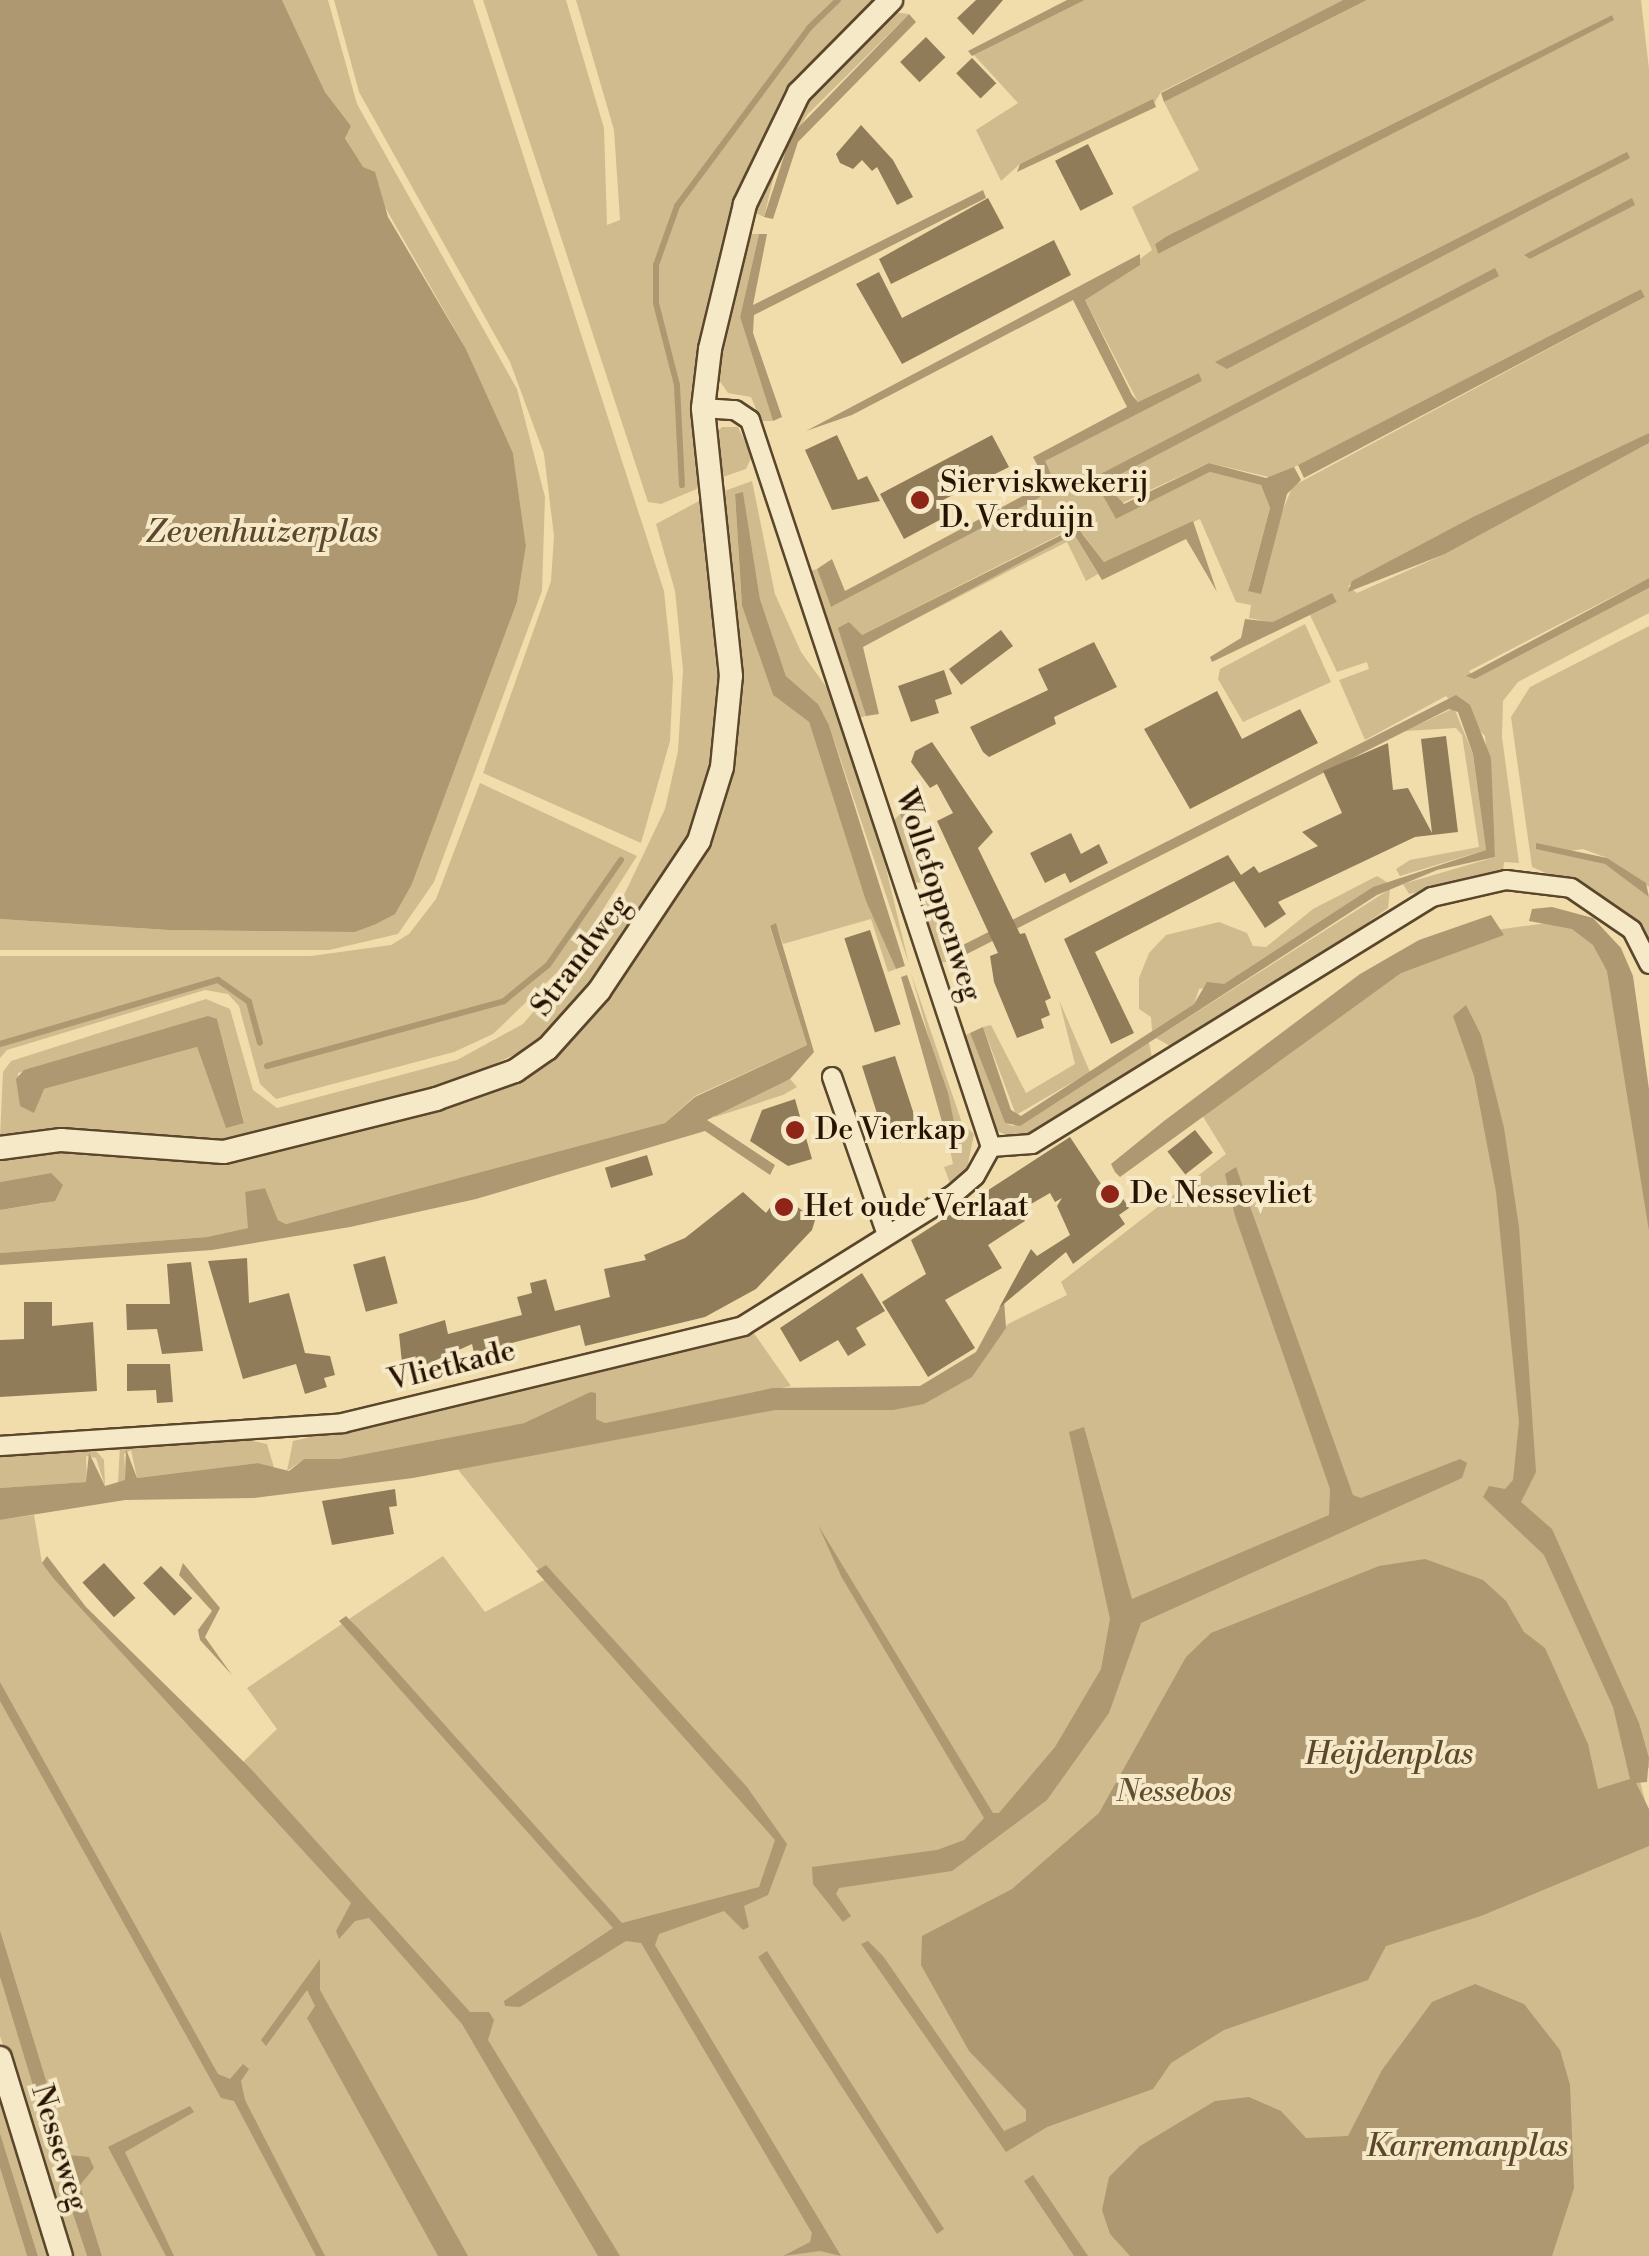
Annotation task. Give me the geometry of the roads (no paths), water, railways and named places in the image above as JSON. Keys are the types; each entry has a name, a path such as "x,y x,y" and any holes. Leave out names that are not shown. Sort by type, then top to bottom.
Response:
{"street":[{"path":"703,408 722,294 770,143 799,93 891,0"},
{"name":"Wollefoppenweg","path":"703,408 735,410 750,420 991,1146"},
{"name":"Strandweg","path":"0,1148 61,1140 175,1153 242,1149 474,1088 516,1071 571,1025 689,858 710,815 722,767 731,676 703,408"},
{"path":"991,1146 1032,1144 1432,897 1506,880 1572,888 1632,930 1649,964"},
{"path":"832,1077 888,1235"},
{"name":"Vlietkade","path":"0,1446 344,1423 488,1383 686,1342 742,1326 964,1185 991,1146"},
{"name":"Nesseweg","path":"0,2058 61,2256"}],"water":[{"name":"Zevenhuizerplas","path":"0,0 282,0 325,92 351,126 345,138 363,167 375,172 388,217 466,349 513,453 526,546 517,602 412,884 395,914 374,925 355,932 168,930 0,919"},
{"path":"1067,0 1085,0 972,56 968,51"},
{"path":"1343,0 1367,0 1164,102 1161,93"},
{"path":"909,14 916,22 798,142 773,219 764,217 791,135"},
{"path":"1612,15 1614,20 1158,254 1155,244 1167,236"},
{"path":"1153,99 1156,107 1017,172 1020,164"},
{"path":"1627,152 1630,158 1227,369 1215,362"},
{"path":"983,190 986,198 754,315 753,333 782,417 773,421 740,317 759,234 767,234 753,305"},
{"path":"1632,198 1635,205 1530,259 1524,255"},
{"path":"1140,254 1140,265 1085,300 1138,402 1199,373 1202,381 1045,461 1056,485 1037,499 831,607 817,569 832,559 845,591 1047,483 1033,457 1127,407 1073,300 852,415 806,431"},
{"path":"1495,268 1499,276 1111,479 1109,488 1124,504 1209,463 1266,478 1294,467 1301,480 1287,494 1261,594 1248,591 1270,508 1261,485 1210,472 1116,519 1093,478"},
{"path":"1641,289 1645,297 1304,478 1298,465"},
{"path":"1649,433 1649,443 1445,554 1348,592 1352,581 1473,517"},
{"path":"743,492 760,599 786,676 818,704 829,725 905,966 896,969 866,901 809,722 773,695 742,606 735,494"},
{"path":"1193,521 1217,592 1186,539 1102,580 1074,534 863,647 879,714 866,716 838,628 849,622 862,635 1077,527 1104,562"},
{"path":"1649,578 1649,588 1475,679 1466,676"},
{"path":"1332,593 1337,602 1212,662 1210,657 1241,638 1245,619 1273,622"},
{"path":"1456,695 1470,705 1491,758 1495,857 1437,870 1377,895 1020,1126 1005,1123 970,1033 983,1027 1011,1110 1021,1116 1194,1004 1207,982 1224,984 1373,887 1486,850 1473,754 1458,712 1449,709 963,956 961,946"},
{"path":"911,810 932,878 924,882 900,814"},
{"path":"1536,843 1607,858 1646,883 1649,897 1605,864 1536,849"},
{"path":"1552,907 1593,918 1621,948 1633,976 1649,1089 1649,1231 1607,971 1593,945 1572,929 1529,921 1532,909"},
{"path":"1491,915 1504,935 1401,973 1120,1177 1115,1172 1111,1164 1164,1121 1360,974 1419,940"},
{"path":"776,923 814,1052 790,1079 707,1120 775,1165 770,1175 705,1131 476,1199 350,1227 212,1250 0,1265 0,1253 207,1237 248,1228 245,1192 265,1188 278,1220 286,1224 665,1123 695,1097 807,1045 770,926"},
{"path":"907,975 948,1093 960,1151 950,1150 901,977"},
{"name":"Heijdenplas","path":"1466,1005 1481,1035 1504,1128 1519,1227 1536,1472 1521,1502 1552,1529 1639,1723 1649,1758 1647,1782 1636,1783 1649,1809 1649,1846 1481,1916 1386,1946 1368,1980 1224,2030 1171,2063 1153,2089 1047,2127 1006,2152 861,1944 868,1941 883,1956 1004,2131 1026,2121 1026,2110 969,2051 921,1965 922,1936 1012,1889 1099,1813 1186,1657 1211,1633 1379,1566 1425,1559 1483,1580 1506,1601 1524,1632 1545,1648 1588,1744 1598,1789 1630,1779 1613,1707 1544,1555 1483,1497 1489,1486 1505,1489 1513,1480 1519,1422 1496,1192 1474,1076 1453,1016"},
{"path":"208,1016 217,1019 244,1123 226,1128 197,1047 44,1089 34,1113 20,1106 16,1079 24,1070"},
{"path":"1236,1167 1353,1495 1361,1498 1460,1459 1467,1463 1462,1478 1141,1623 1109,1713 1047,1800 952,1871 839,1888 836,1894 851,1916 843,1922 813,1884 812,1867 937,1850 964,1840 984,1818 841,1576 818,1525 993,1813 999,1813 1055,1747 1101,1669 1110,1619 1069,1432 1084,1427 1132,1599 1329,1515 1330,1489 1235,1216 1225,1174"},
{"path":"51,1173 63,1185 55,1201 0,1210 0,1182"},
{"path":"1004,1300 1006,1328 972,1377 924,1404 893,1410 775,1410 413,1478 253,1498 125,1500 0,1520 0,1488 86,1482 89,1453 105,1486 125,1480 126,1449 137,1478 257,1463 289,1471 304,1459 339,1459 524,1423 590,1392 596,1393 596,1419 605,1423 773,1388 920,1386 976,1352"},
{"path":"47,1556 86,1607 251,1769 470,2012 489,2012 494,2020 488,2040 620,2256 598,2256 462,2024 369,1918 355,1921 339,1939 336,1931 351,1903 54,1579 42,1563"},
{"path":"183,1563 220,1608 205,1637 232,1675 200,1640 198,1630 212,1611 179,1575"},
{"path":"546,1565 747,1787 787,1844 768,1895 744,1906 749,1927 743,1930 724,1911 659,1934 655,1945 841,2256 820,2251 783,2256 810,2242 812,2233 641,1943 626,1941 520,2007 505,2006 504,2001 613,1928 339,1621 346,1616 358,1628 622,1923 759,1887 775,1840 536,1571"},
{"path":"0,1682 218,2074 230,2079 243,2064 249,2069 241,2081 245,2100 325,2256 316,2256 234,2101 221,2098 0,1701"},
{"path":"0,1930 69,2155 89,2157 94,2168 80,2185 102,2256 87,2256 58,2169 0,1977"},
{"path":"767,1951 944,2229 937,2234 758,1957"},
{"path":"320,1959 320,1990 468,2256 438,2256 307,2018 315,2006 307,1990 266,2046 261,2040"},
{"name":"Karremanplas","path":"1475,1984 1524,2004 1560,2050 1570,2085 1574,2188 1552,2256 1130,2256 1110,2234 1102,2210 1109,2177 1140,2146 1215,2101 1249,2097 1281,2111 1306,2138 1348,2136 1382,2070 1432,2002"},
{"path":"190,2106 194,2112 125,2152 174,2256 166,2256 108,2147"},
{"path":"0,2133 38,2256 27,2256 0,2168"},
{"path":"1033,2175 1088,2256 1074,2256 1024,2181"}],"waterway":[{"path":"682,485 677,385 656,303 656,265 677,206 809,28 838,0"},
{"path":"267,1066 504,1001 548,965 621,860"},
{"path":"0,1044 218,980 249,1002 260,1043"}],"place":[{"name":"Sierviskwekerij D. Verduijn","path":"920,500"},
{"name":"De Vierkap","path":"795,1130"},
{"name":"De Nessevliet","path":"1110,1194"},
{"name":"Het oude Verlaat","path":"784,1207"}],"park label":[{"name":"Nessebos","path":"1174,1792"}]}
